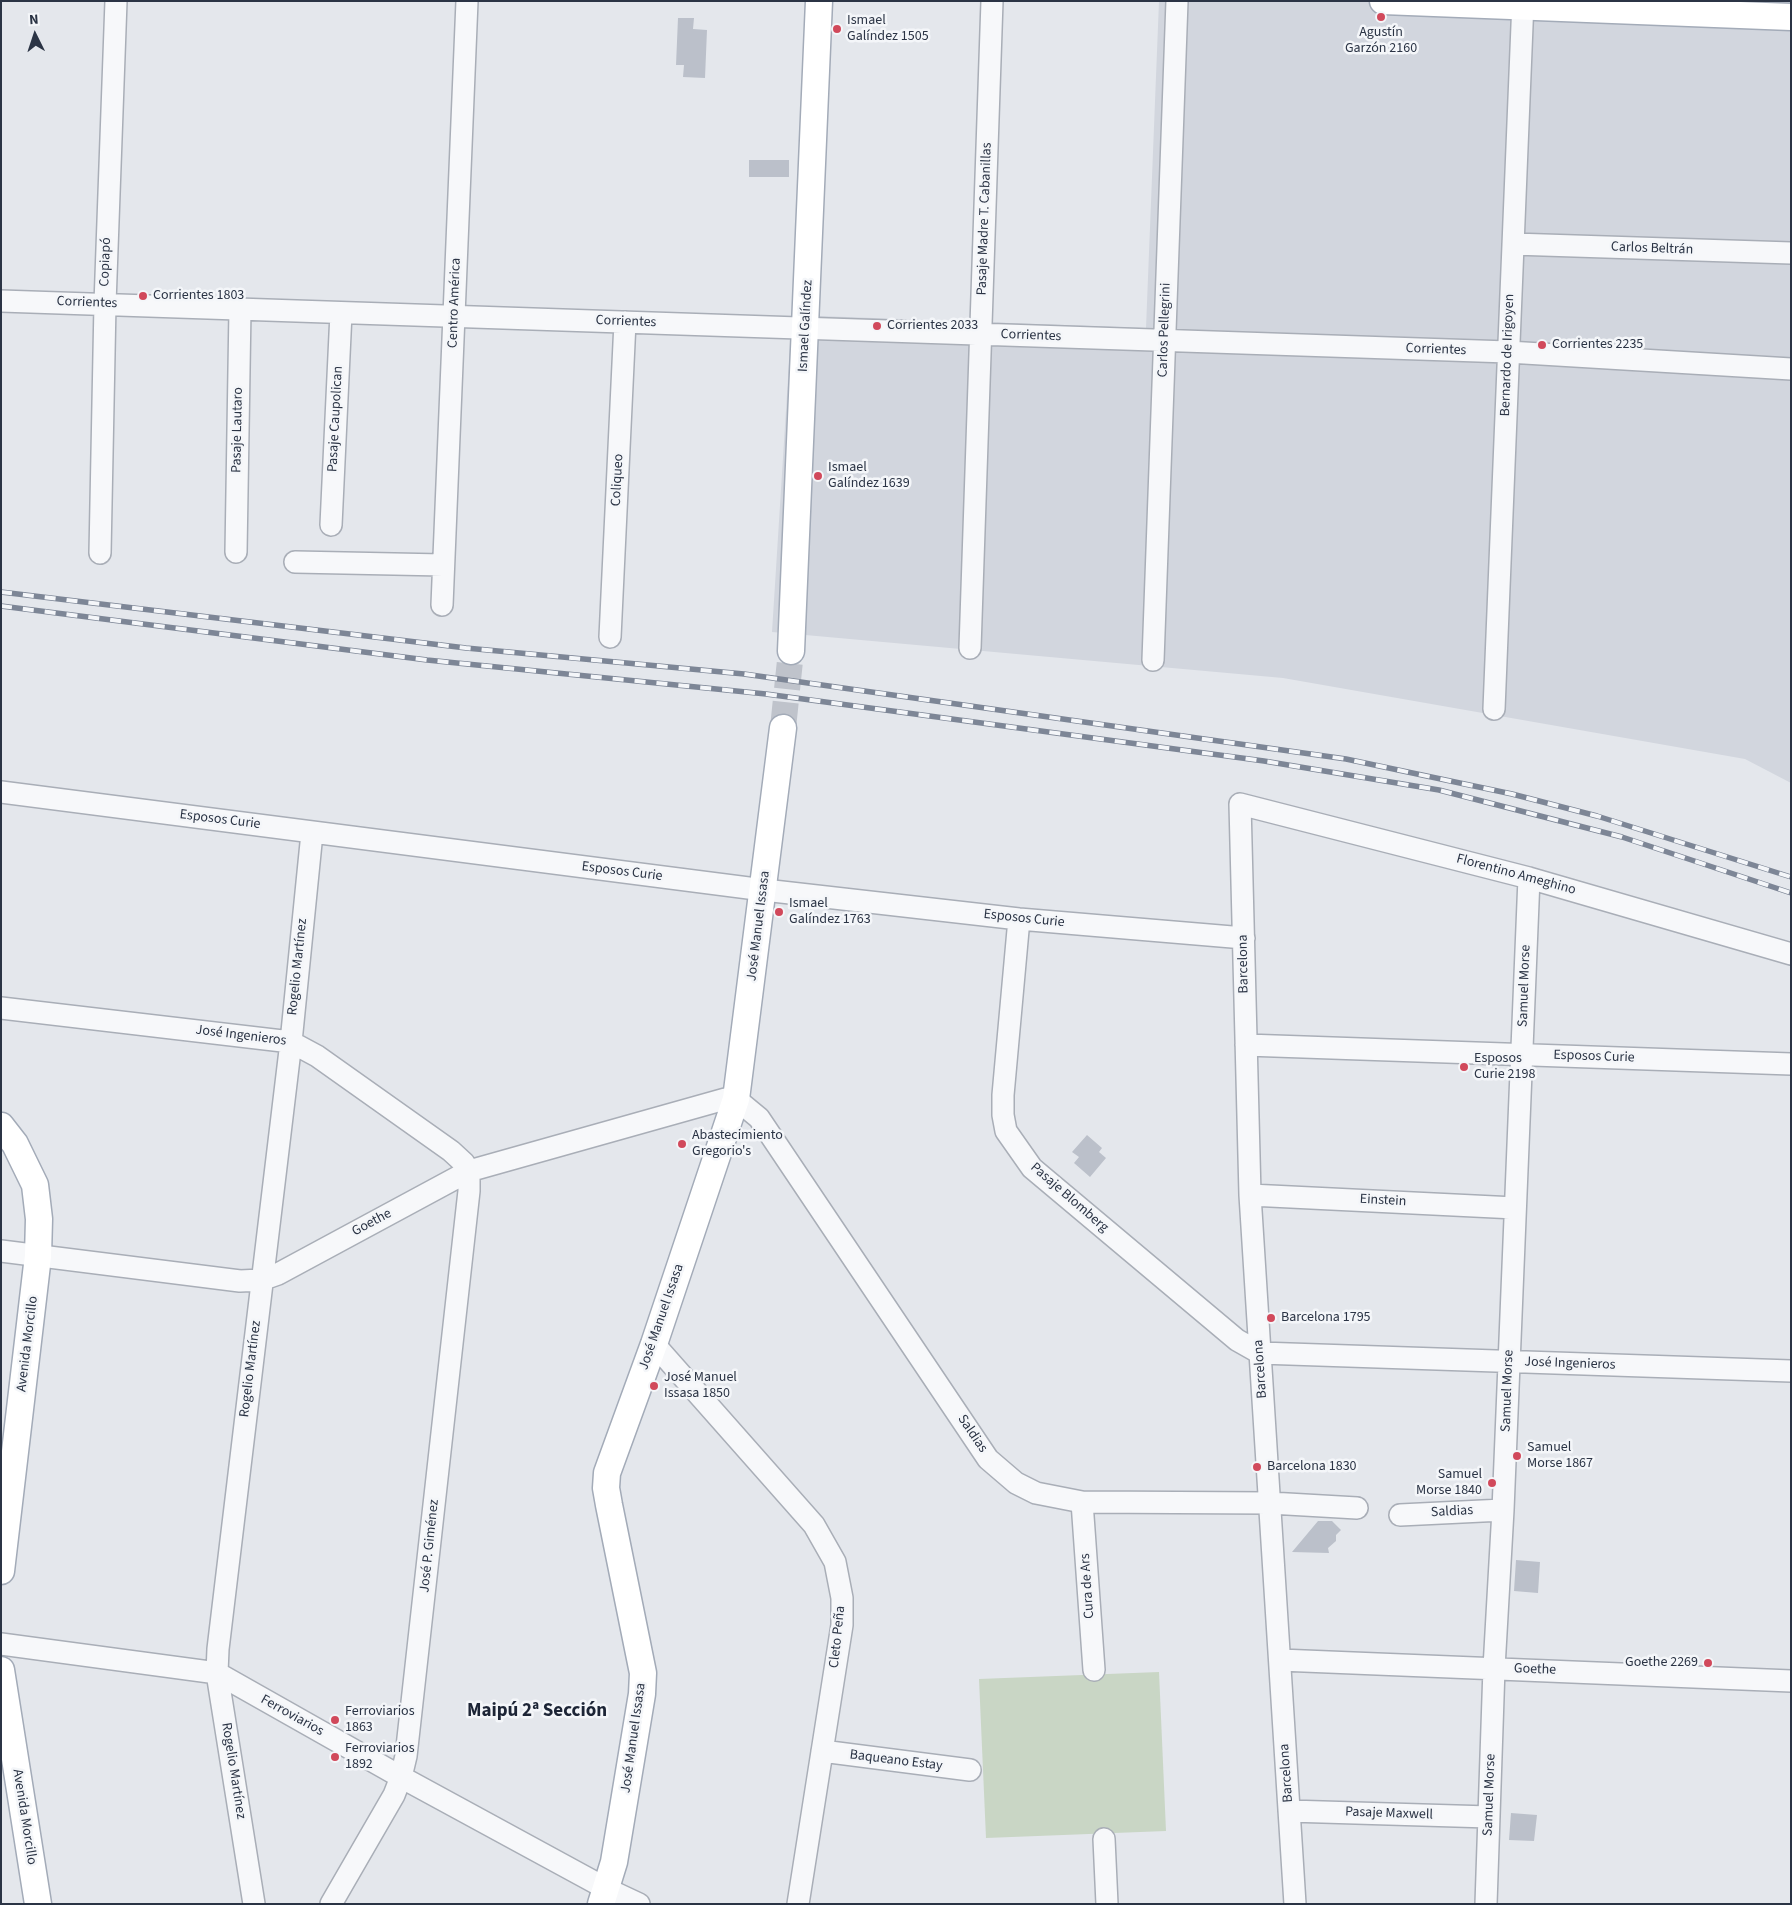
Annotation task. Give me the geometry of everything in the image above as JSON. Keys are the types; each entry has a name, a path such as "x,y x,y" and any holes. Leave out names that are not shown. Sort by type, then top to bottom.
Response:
{"main road":[{"name":"Ismael Galíndez","path":"791,651 819,1"},
{"path":"1383,1 1523,4 1791,17"},
{"name":"José Manuel Issasa","path":"604,1896 614,1862 642,1694 643,1673 609,1505 606,1488 607,1473 654,1344 736,1099 764,890 783,728"},
{"name":"Avenida Morcillo","path":"1,1126 18,1150 35,1185 38,1219 38,1256 1,1571"},
{"name":"Avenida Morcillo","path":"1,1670 38,1904"}],"street":[{"name":"Copiapó","path":"100,552 105,304 116,1"},
{"name":"Centro América","path":"442,605 467,1"},
{"name":"Pasaje Madre T. Cabanillas","path":"970,648 992,1"},
{"name":"Carlos Pellegrini","path":"1153,660 1177,1"},
{"name":"Bernardo de Irigoyen","path":"1494,708 1523,4"},
{"name":"Carlos Beltrán","path":"1513,244 1791,253"},
{"name":"Corrientes","path":"1,301 1508,352 1791,369"},
{"name":"Pasaje Lautaro","path":"236,552 240,309"},
{"name":"Pasaje Caupolican","path":"332,525 341,312"},
{"name":"Coliqueo","path":"610,637 625,322"},
{"path":"295,562 443,565"},
{"name":"Esposos Curie","path":"1,792 764,890 1019,919 1244,938"},
{"name":"Florentino Ameghino","path":"1240,804 1529,878 1791,954"},
{"name":"Barcelona","path":"1240,804 1250,1195 1295,1904"},
{"name":"Rogelio Martínez","path":"254,1904 217,1673 218,1649 291,1042 312,832"},
{"name":"Samuel Morse","path":"1486,1904 1494,1668 1504,1510 1529,878"},
{"name":"Pasaje Blomberg","path":"1019,919 1004,1095 1003,1115 1006,1131 1032,1168 1237,1340 1260,1353"},
{"name":"José Ingenieros","path":"1,1008 291,1042 317,1056 451,1151 464,1162 469,1171"},
{"name":"Esposos Curie","path":"1246,1046 1791,1064"},
{"name":"Goethe","path":"1,1251 240,1281 261,1280 278,1274 469,1171 725,1099 736,1099"},
{"name":"Saldias","path":"736,1099 759,1118 988,1459 1016,1483 1036,1493 1082,1502 1270,1503 1357,1508"},
{"name":"José P. Giménez","path":"331,1904 394,1795 406,1756 469,1191 469,1171"},
{"name":"Einstein","path":"1250,1195 1515,1208"},
{"name":"Cleto Peña","path":"654,1344 814,1524 835,1562 842,1598 842,1625 798,1904"},
{"name":"José Ingenieros","path":"1260,1353 1791,1371"},
{"name":"Cura de Ars","path":"1082,1502 1094,1670"},
{"name":"Saldias","path":"1400,1514 1504,1510"},
{"name":"Ferroviarios","path":"1,1644 217,1673 401,1777 604,1896 639,1904"},
{"name":"Goethe","path":"1280,1660 1791,1681"},
{"name":"Baqueano Estay","path":"822,1751 970,1770"},
{"name":"Pasaje Maxwell","path":"1289,1811 1489,1817"},
{"path":"1104,1839 1107,1904"}],"shaded area":[{"path":"1159,1 1791,1 1791,783 1745,759 1283,678 772,632 792,315 1146,328"}],"green space":[{"path":"1159,1672 1166,1831 986,1838 979,1679"}],"building":[{"path":"678,18 694,18 693,29 707,30 705,78 683,77 684,65 676,65"},
{"path":"749,160 789,160 789,177 749,177"},
{"path":"1087,1135 1102,1148 1099,1152 1106,1158 1090,1177 1074,1163 1079,1157 1072,1152"},
{"path":"1318,1521 1332,1521 1341,1530 1336,1535 1336,1541 1328,1548 1329,1553 1292,1552"},
{"path":"1516,1560 1540,1562 1538,1593 1514,1591"},
{"path":"1511,1813 1537,1815 1534,1841 1509,1840"}],"tunnel":[{"path":"783,728 791,651"}],"railway":[{"path":"1,592 466,648 744,674 1346,759 1512,794 1597,816 1791,877"},
{"path":"1,606 427,660 766,694 1264,761 1439,790 1622,837 1791,893"}],"place":[{"name":"Agustín Garzón 2160","path":"1381,17"},
{"name":"Ismael Galíndez 1505","path":"837,29"},
{"name":"Corrientes 1803","path":"143,296"},
{"name":"Corrientes 2033","path":"877,326"},
{"name":"Corrientes 2235","path":"1542,345"},
{"name":"Ismael Galíndez 1639","path":"818,476"},
{"name":"Ismael Galíndez 1763","path":"779,912"},
{"name":"Esposos Curie 2198","path":"1464,1067"},
{"name":"Abastecimiento Gregorio's","path":"682,1144"},
{"name":"Barcelona 1795","path":"1271,1318"},
{"name":"José Manuel Issasa 1850","path":"654,1386"},
{"name":"Samuel Morse 1867","path":"1517,1456"},
{"name":"Barcelona 1830","path":"1257,1467"},
{"name":"Samuel Morse 1840","path":"1492,1483"},
{"name":"Goethe 2269","path":"1708,1663"},
{"name":"Ferroviarios 1863","path":"335,1720"},
{"name":"Ferroviarios 1892","path":"335,1757"}],"district":[{"name":"Maipú 2ª Sección","path":"537,1712"}]}
